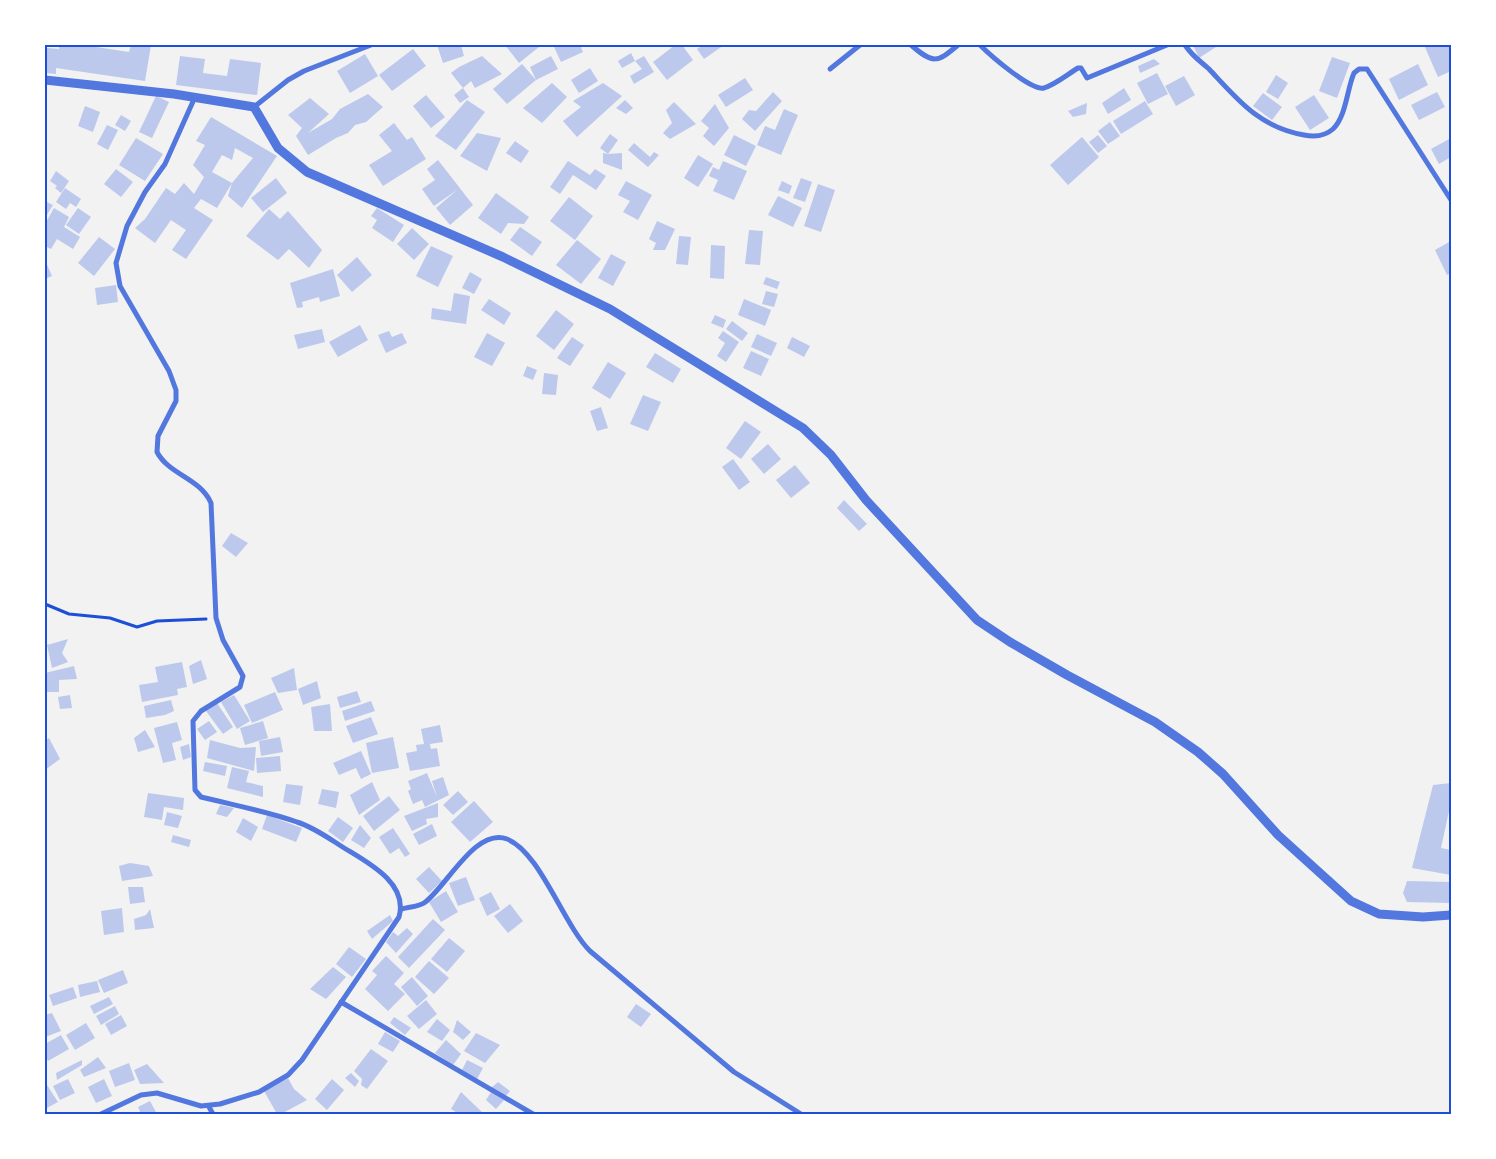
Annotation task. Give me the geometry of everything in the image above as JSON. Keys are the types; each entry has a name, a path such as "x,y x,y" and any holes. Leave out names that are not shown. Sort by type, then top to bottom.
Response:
{"street":[{"path":"45,80 195,97 254,107 304,71 371,45"},
{"path":"830,70 860,45"},
{"path":"911,45 926,57 936,60 958,45"},
{"path":"980,45 1022,79 1040,88 1047,87 1078,68 1081,68 1087,78 1167,45"},
{"path":"1185,45 1194,58 1205,66 1258,118 1282,131 1313,136 1326,134 1335,127 1354,72 1360,68 1367,69 1451,200"},
{"path":"101,1114 141,1095 157,1092 209,1107 259,1092 288,1075 302,1060 399,917 402,909 399,896 384,875 310,827 285,818 201,797 197,794 193,721 201,711 240,687 243,681 240,668 223,640 216,618 211,503 202,488 165,463 157,452 158,436 176,401 176,390 169,371 124,294 116,270 128,226 145,192 165,164 184,127 195,97"},
{"path":"254,107 278,148 307,172 503,257 610,309 803,428 831,455 872,506 977,620 1066,675 1148,717 1198,752 1223,774 1278,835 1351,901 1379,914 1424,917 1451,915"},
{"path":"402,909 425,903 466,857 484,841 502,837 512,841 529,857 578,937 590,951 734,1072 801,1114"},
{"path":"341,1002 533,1114"},
{"path":"209,1107 213,1114"}],"path":[{"path":"45,604 69,614 110,618 137,627 157,621 216,618"}],"building":[{"path":"59,45 97,45 96,47 129,52 131,45 151,45 145,81 56,68 56,74 45,73 47,48 59,49"},
{"path":"437,45 461,45 464,56 443,63"},
{"path":"505,45 537,45 539,47 519,63"},
{"path":"557,45 580,45 583,52 561,62 554,47"},
{"path":"675,45 682,45 693,60 667,80 653,62"},
{"path":"703,45 724,45 704,59 697,49"},
{"path":"1193,45 1215,45 1216,47 1199,58"},
{"path":"1424,45 1451,45 1451,71 1438,77"},
{"path":"413,49 426,66 392,91 379,75"},
{"path":"631,53 635,61 622,68 618,61"},
{"path":"365,54 378,76 350,93 337,71"},
{"path":"180,56 205,59 203,73 227,76 230,59 261,63 257,95 176,85"},
{"path":"482,56 502,74 475,88 471,81 463,88 451,73"},
{"path":"551,56 558,69 536,80 530,67"},
{"path":"644,56 654,72 634,84 630,76 642,69 635,61"},
{"path":"1332,57 1350,63 1337,98 1319,91"},
{"path":"1154,59 1160,64 1140,73 1138,66"},
{"path":"522,64 536,80 507,104 493,89"},
{"path":"1418,64 1428,85 1399,100 1389,79"},
{"path":"590,68 598,81 579,93 571,80"},
{"path":"1157,73 1168,94 1148,104 1137,83"},
{"path":"1276,75 1288,83 1278,99 1266,92"},
{"path":"1184,76 1195,95 1176,106 1165,86"},
{"path":"745,78 753,90 726,107 718,95"},
{"path":"552,83 567,97 542,123 523,108"},
{"path":"603,83 622,96 577,137 563,121 581,107 573,101"},
{"path":"463,88 469,97 460,103 454,95"},
{"path":"1124,88 1131,100 1108,114 1102,103"},
{"path":"773,92 782,101 755,131 742,119 749,110 756,111"},
{"path":"1437,92 1445,107 1419,120 1411,105"},
{"path":"1263,93 1282,107 1272,120 1253,106"},
{"path":"368,94 383,107 366,122 355,125 348,133 308,155 296,136 302,128 288,115 310,98 329,114 308,133 332,119 340,109"},
{"path":"426,95 445,117 431,128 413,106"},
{"path":"1314,95 1329,118 1310,130 1295,107"},
{"path":"156,96 169,102 152,138 139,132"},
{"path":"467,100 485,112 456,150 435,136"},
{"path":"625,100 633,108 626,114 616,108"},
{"path":"1145,101 1153,114 1121,134 1113,121"},
{"path":"674,102 696,124 670,139 663,133 672,123 666,110"},
{"path":"1087,103 1086,114 1073,117 1068,111"},
{"path":"715,104 729,128 714,146 703,136 709,128 701,121"},
{"path":"85,106 100,112 93,132 78,126"},
{"path":"784,109 798,115 781,155 757,145 765,126 775,130"},
{"path":"121,115 131,121 125,131 115,125"},
{"path":"211,117 277,156 242,208 228,196 232,183 217,208 201,199 194,208 213,220 186,259 172,250 186,230 171,220 155,243 135,228 145,219 166,188 175,194 184,183 194,194 204,177 193,165 205,145 196,141","holes":["235,148 253,158 232,183 212,172 222,155 232,160"]},
{"path":"1110,122 1120,136 1108,144 1098,131"},
{"path":"394,123 407,140 412,137 426,159 383,186 369,165 392,151 379,135"},
{"path":"107,125 118,130 108,150 97,144"},
{"path":"477,133 501,138 487,171 460,156"},
{"path":"610,134 618,140 608,154 600,148"},
{"path":"734,135 756,146 746,166 724,155"},
{"path":"1098,135 1107,146 1098,153 1089,142"},
{"path":"1082,137 1099,157 1068,185 1050,165"},
{"path":"136,138 163,154 145,181 119,165"},
{"path":"1451,138 1451,157 1439,164 1431,149"},
{"path":"515,141 529,151 521,163 506,153"},
{"path":"634,143 650,157 654,152 659,155 648,167 628,150"},
{"path":"603,153 622,153 622,170 603,163"},
{"path":"698,155 713,164 698,187 684,178"},
{"path":"438,160 473,205 450,225 436,208 457,190 434,206 422,189 435,180 427,169"},
{"path":"568,161 590,175 595,169 606,176 596,190 573,175 560,194 550,187"},
{"path":"723,161 747,171 734,200 713,191 718,180 709,176 713,167 719,170"},
{"path":"116,169 133,182 121,197 104,184"},
{"path":"56,171 69,181 61,193 55,188 57,186 50,181"},
{"path":"276,178 287,193 263,212 251,198"},
{"path":"801,178 812,182 805,202 793,198"},
{"path":"626,181 652,195 638,220 623,212 630,201 618,195"},
{"path":"782,181 792,186 789,194 778,190"},
{"path":"818,184 835,190 821,232 804,226"},
{"path":"65,188 81,199 76,207 70,203 66,209 56,202"},
{"path":"496,193 529,217 524,224 508,223 501,234 478,218"},
{"path":"778,196 802,208 793,227 768,215"},
{"path":"569,197 593,216 575,240 550,221"},
{"path":"45,201 53,205 45,218"},
{"path":"54,208 69,217 64,227 80,237 73,249 57,239 51,249 45,246 45,224"},
{"path":"78,208 91,217 79,234 66,225"},
{"path":"377,208 404,225 393,242 372,228 377,220 371,216"},
{"path":"269,209 280,219 288,211 322,250 309,268 289,249 278,260 246,236"},
{"path":"657,221 675,229 665,250 653,250 656,243 649,239"},
{"path":"520,227 542,242 532,256 510,240"},
{"path":"412,228 429,244 414,260 397,244"},
{"path":"749,230 763,231 760,265 745,264"},
{"path":"679,236 691,237 688,265 676,264"},
{"path":"99,237 115,249 94,276 78,263"},
{"path":"577,240 601,259 581,284 556,265"},
{"path":"1449,242 1451,273 1447,275 1435,250"},
{"path":"711,245 725,246 724,279 710,278"},
{"path":"431,246 453,256 438,287 416,276"},
{"path":"611,254 626,262 613,286 598,278"},
{"path":"357,257 372,275 352,292 337,275"},
{"path":"45,260 52,276 45,279"},
{"path":"333,269 340,296 320,302 319,297 302,302 303,307 297,308 290,283"},
{"path":"470,272 482,279 474,294 462,288"},
{"path":"766,277 780,282 777,289 763,284"},
{"path":"116,285 118,302 97,305 95,288"},
{"path":"766,291 778,294 774,307 762,304"},
{"path":"454,293 470,296 466,324 431,319 432,308 451,311"},
{"path":"489,299 511,313 504,325 481,310"},
{"path":"744,299 771,310 765,326 738,315"},
{"path":"556,310 574,324 554,350 536,336"},
{"path":"715,315 726,320 723,328 711,323"},
{"path":"732,321 748,333 742,341 726,329"},
{"path":"360,325 368,340 338,357 329,342"},
{"path":"322,329 325,342 298,349 294,335"},
{"path":"389,331 392,337 402,333 407,343 386,353 378,335"},
{"path":"723,331 739,342 726,362 717,356 725,343 718,338"},
{"path":"487,333 505,343 492,366 474,357"},
{"path":"757,334 777,343 771,356 751,347"},
{"path":"572,337 584,345 570,366 557,358"},
{"path":"792,337 810,346 804,357 787,348"},
{"path":"751,351 769,359 761,376 743,368"},
{"path":"655,353 681,369 673,383 646,367"},
{"path":"608,362 626,373 610,399 592,388"},
{"path":"527,366 537,370 533,380 523,376"},
{"path":"544,373 558,375 556,395 542,394"},
{"path":"643,395 661,402 648,431 630,424"},
{"path":"601,407 608,428 597,431 590,411"},
{"path":"745,421 761,432 741,459 726,448"},
{"path":"768,444 781,459 764,474 751,459"},
{"path":"733,459 750,482 739,490 722,467"},
{"path":"795,465 810,483 791,498 776,480"},
{"path":"844,500 867,524 859,531 837,508"},
{"path":"231,533 248,543 236,557 222,546"},
{"path":"68,639 62,653 68,662 52,668 47,645"},
{"path":"201,660 207,679 193,684 189,666"},
{"path":"182,662 187,687 177,689 178,695 142,702 139,685 158,682 155,667"},
{"path":"74,666 77,679 59,680 59,692 45,692 45,673"},
{"path":"294,668 297,690 278,693 271,678"},
{"path":"317,681 321,698 303,705 298,689"},
{"path":"357,691 361,702 340,708 337,697"},
{"path":"275,692 283,710 252,723 244,705"},
{"path":"70,695 72,708 60,709 58,697"},
{"path":"234,695 250,721 237,729 221,702"},
{"path":"171,700 174,711 165,715 146,718 144,706"},
{"path":"371,701 375,711 345,721 342,711"},
{"path":"217,703 233,727 223,734 206,711"},
{"path":"330,704 332,731 314,731 311,707"},
{"path":"371,717 378,734 353,743 346,726"},
{"path":"209,721 217,732 205,740 197,729"},
{"path":"263,721 268,738 245,745 240,728"},
{"path":"177,722 182,740 172,743 176,760 163,763 154,728"},
{"path":"440,725 443,742 430,744 431,749 437,748 440,766 410,771 406,753 417,751 416,745 424,744 421,729"},
{"path":"145,730 155,747 138,752 134,738"},
{"path":"280,737 283,752 261,756 259,741"},
{"path":"393,737 399,768 372,773 366,743"},
{"path":"49,738 60,759 45,770 45,741"},
{"path":"210,740 240,748 256,747 254,771 207,758"},
{"path":"189,744 191,757 183,760 180,747"},
{"path":"361,751 371,774 361,779 356,768 339,775 333,763"},
{"path":"280,756 281,771 257,773 256,758"},
{"path":"205,762 227,766 225,776 203,771"},
{"path":"232,767 249,771 246,782 263,786 263,797 227,788"},
{"path":"427,773 437,797 432,781 443,777 449,795 425,807 422,800 413,804 408,791 411,789 408,781"},
{"path":"372,782 380,800 359,815 350,795"},
{"path":"1451,783 1451,802 1441,848 1451,850 1451,875 1412,868 1433,785"},
{"path":"286,784 303,786 300,805 283,802"},
{"path":"322,789 339,792 336,808 318,804"},
{"path":"458,791 468,802 453,815 443,805"},
{"path":"148,793 184,798 183,810 164,807 162,820 144,817"},
{"path":"389,796 400,810 374,831 363,816"},
{"path":"474,801 493,822 470,842 451,822"},
{"path":"438,803 438,817 426,819 427,824 412,831 404,816"},
{"path":"220,805 234,808 227,817 216,814"},
{"path":"167,812 182,816 178,828 164,825"},
{"path":"267,815 302,828 296,842 262,829"},
{"path":"338,817 353,828 343,842 328,831"},
{"path":"243,818 258,827 251,841 236,832"},
{"path":"432,824 437,836 419,845 413,834"},
{"path":"360,825 371,838 364,848 351,840"},
{"path":"393,828 410,854 405,857 399,848 390,854 379,837"},
{"path":"173,835 191,840 189,847 171,842"},
{"path":"130,863 149,866 153,876 122,881 119,866"},
{"path":"429,867 442,881 429,893 416,879"},
{"path":"466,877 475,900 458,906 449,883"},
{"path":"1407,881 1451,882 1451,903 1407,902 1403,893"},
{"path":"128,887 143,887 145,902 130,904"},
{"path":"446,891 458,912 441,922 429,902"},
{"path":"491,892 500,909 487,916 479,898"},
{"path":"510,904 523,921 508,933 494,916"},
{"path":"122,908 124,932 104,935 101,911"},
{"path":"150,909 154,928 135,930 134,919 146,915"},
{"path":"390,915 393,921 372,939 367,931"},
{"path":"433,919 445,930 409,968 398,957"},
{"path":"407,928 413,934 396,953 386,942 393,932 398,936"},
{"path":"449,938 465,951 447,972 431,959"},
{"path":"349,947 366,959 352,977 336,964"},
{"path":"386,956 404,973 394,984 405,994 388,1011 365,989 377,975 372,971"},
{"path":"429,961 449,978 434,994 415,977"},
{"path":"333,967 346,977 326,999 310,989"},
{"path":"123,970 128,983 104,993 98,980"},
{"path":"412,977 428,996 417,1006 401,987"},
{"path":"97,981 100,992 80,997 78,985"},
{"path":"73,987 77,998 53,1006 49,995"},
{"path":"109,997 113,1004 94,1014 90,1006"},
{"path":"426,1000 437,1014 419,1029 407,1016"},
{"path":"636,1004 651,1014 641,1027 627,1017"},
{"path":"115,1006 119,1014 101,1025 96,1016"},
{"path":"52,1013 61,1031 45,1037 45,1015"},
{"path":"121,1015 127,1026 111,1035 105,1024"},
{"path":"394,1017 411,1028 405,1035 390,1023"},
{"path":"437,1019 450,1030 442,1041 427,1032"},
{"path":"457,1020 471,1032 463,1040 453,1032"},
{"path":"86,1023 95,1038 75,1050 66,1035"},
{"path":"385,1032 400,1041 393,1052 378,1044"},
{"path":"476,1033 500,1045 485,1063 464,1051"},
{"path":"61,1035 69,1049 48,1061 45,1055 45,1044"},
{"path":"446,1040 461,1054 453,1065 435,1053"},
{"path":"371,1049 388,1061 367,1089 361,1085 362,1079 354,1071"},
{"path":"98,1057 106,1068 84,1077 80,1070"},
{"path":"82,1060 82,1065 57,1080 56,1073"},
{"path":"467,1060 483,1068 477,1079 462,1070"},
{"path":"129,1063 135,1080 115,1087 109,1071"},
{"path":"147,1064 164,1083 140,1084 134,1070"},
{"path":"351,1073 359,1081 355,1087 345,1078"},
{"path":"288,1078 294,1089 307,1100 281,1114 277,1114 264,1091"},
{"path":"68,1079 75,1093 60,1100 53,1086"},
{"path":"104,1079 112,1096 96,1103 88,1087"},
{"path":"332,1079 344,1090 327,1110 315,1099"},
{"path":"498,1082 510,1091 506,1096 491,1088"},
{"path":"47,1085 58,1102 45,1109 45,1086"},
{"path":"461,1092 484,1114 459,1114 451,1109"},
{"path":"491,1092 504,1100 496,1109 486,1100"},
{"path":"150,1101 157,1114 141,1114 138,1107"}]}
